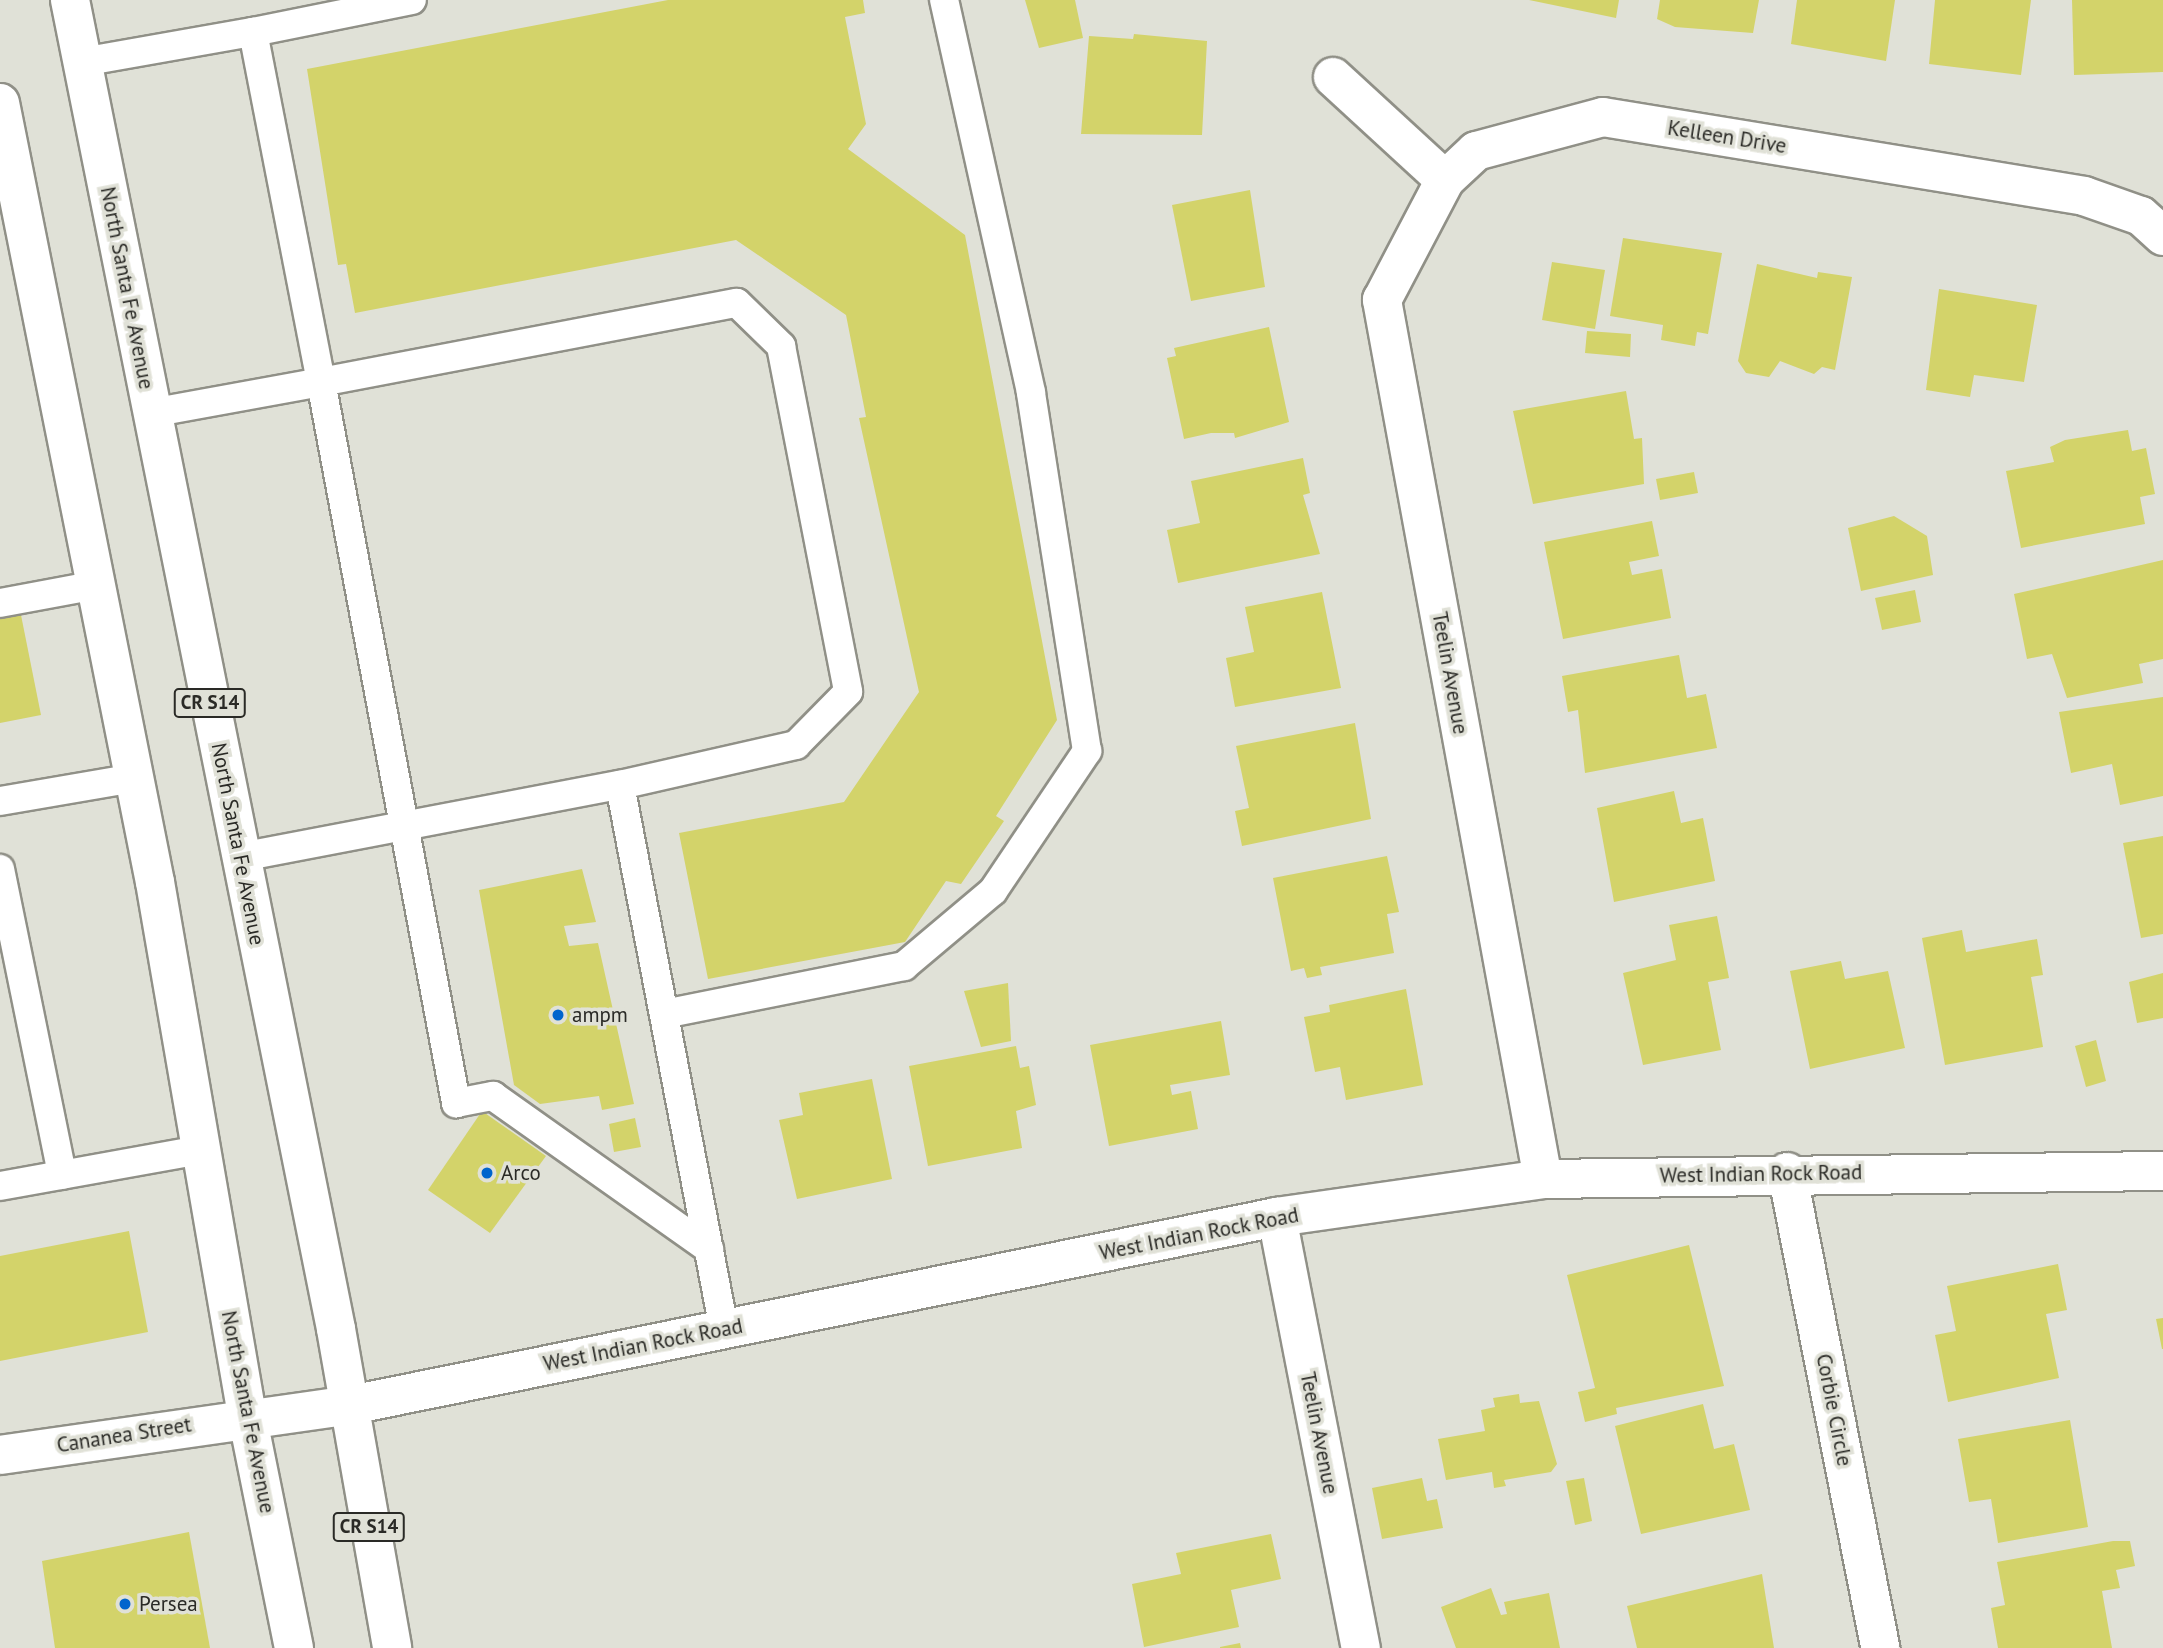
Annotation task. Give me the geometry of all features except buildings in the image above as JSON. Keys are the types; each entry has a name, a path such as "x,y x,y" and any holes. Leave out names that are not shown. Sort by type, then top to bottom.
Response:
{"street":[{"name":"North Santa Fe Avenue","path":"70,0 241,857 392,1648"},
{"path":"1334,77 1444,180"},
{"name":"North Santa Fe Avenue","path":"0,103 135,778 247,1415 295,1648"},
{"name":"Kelleen Drive","path":"1444,180 1476,151 1603,117 2084,196 2141,216 2163,236"},
{"name":"Teelin Avenue","path":"1444,180 1382,300 1543,1179"},
{"name":"West Indian Rock Road","path":"247,1415 346,1406 1278,1217 1543,1179 1787,1172 2163,1171"},
{"name":"Corbie Circle","path":"1787,1172 1880,1648"},
{"name":"Teelin Avenue","path":"1278,1217 1361,1648"},
{"name":"Cananea Street","path":"0,1455 247,1415"}],"lane":[{"path":"82,62 412,0"},
{"path":"664,1014 904,966 993,891 1087,751 1031,392 944,0"},
{"path":"253,32 456,1103 493,1096 709,1249"},
{"path":"151,413 737,303 781,346 848,692 796,745 620,785 241,857"},
{"path":"0,603 96,585"},
{"path":"0,801 135,778"},
{"path":"620,785 724,1329"},
{"path":"0,869 62,1175"},
{"path":"0,1186 201,1150"}],"place":[{"name":"ampm","path":"558,1015"},
{"name":"Arco","path":"487,1173"},
{"name":"Persea","path":"125,1604"}]}
